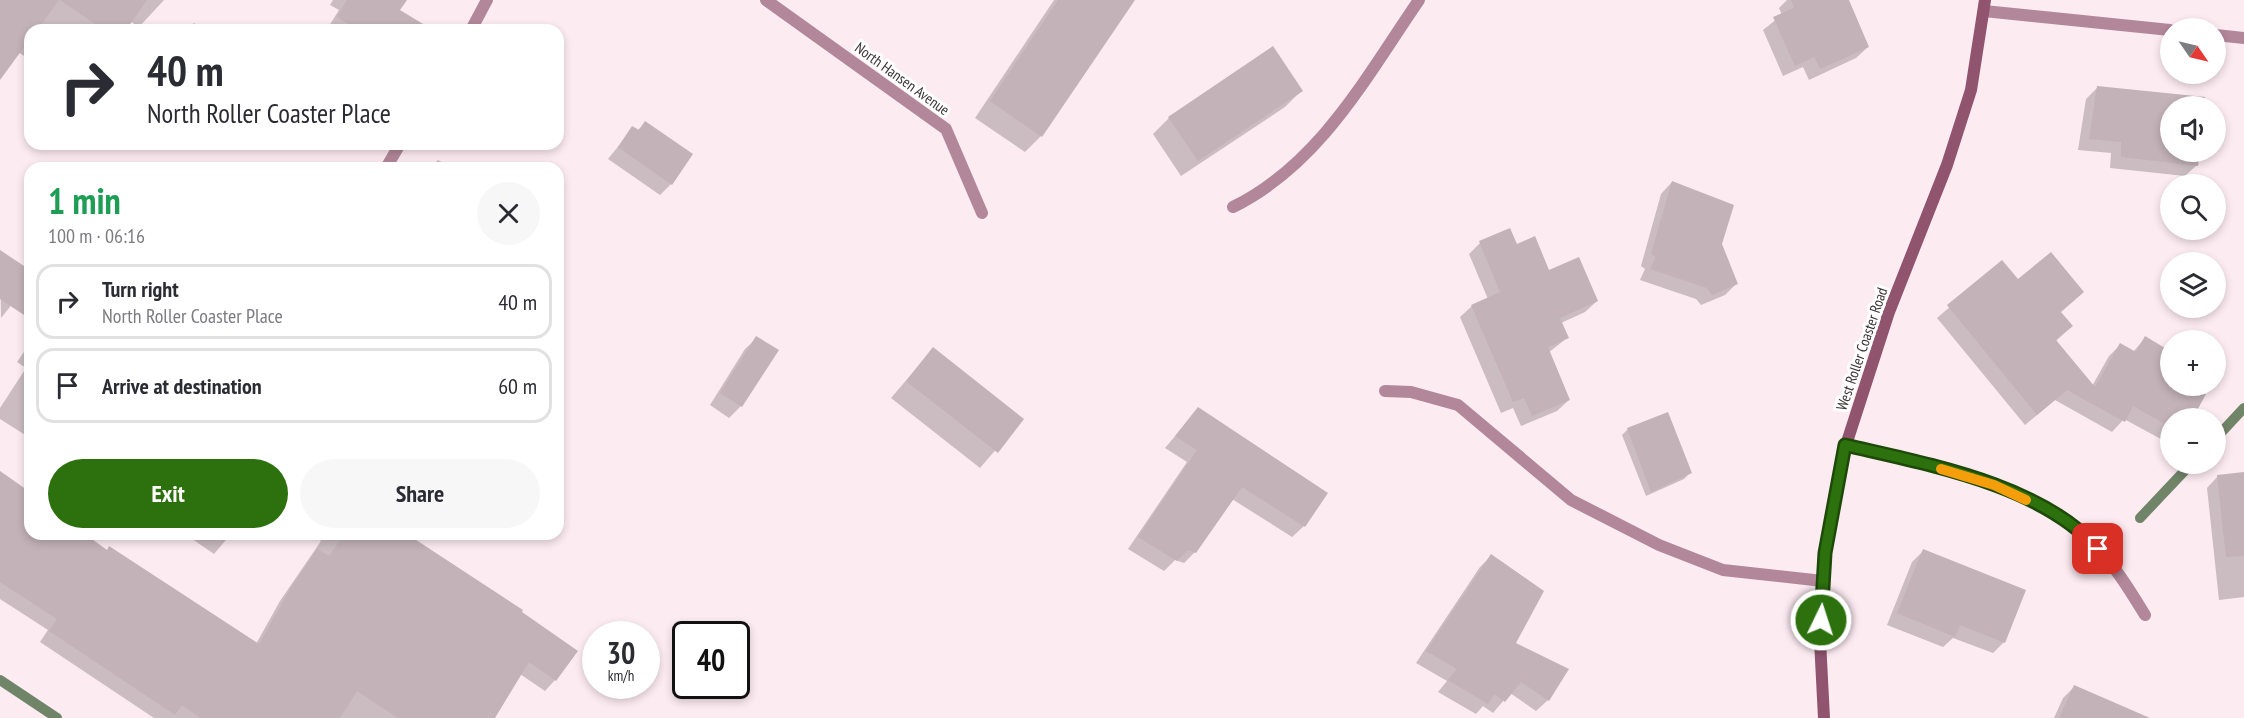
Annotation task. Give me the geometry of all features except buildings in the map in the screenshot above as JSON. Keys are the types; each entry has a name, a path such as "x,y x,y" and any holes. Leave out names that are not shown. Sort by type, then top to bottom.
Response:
{"street":[{"path":"474,24 487,0"},
{"name":"North Hansen Avenue","path":"766,0 946,129 982,213"},
{"path":"1233,207 1256,196 1293,168 1324,136 1419,0"},
{"path":"1985,6 2160,29"},
{"name":"West Roller Coaster Road","path":"1824,718 1820,640 1825,553 1845,445 1889,312 1954,144 1971,90 1985,6"},
{"path":"2226,36 2244,38"},
{"path":"1385,391 1411,392 1458,405 1572,500 1659,545 1723,570 1823,581"},
{"path":"1845,445 1994,485 2042,507 2087,537 2120,573 2145,615"}],"waterway":[{"path":"2226,427 2244,408"},
{"path":"2140,518 2182,474"},
{"path":"0,680 57,718"}],"slow traffic":[{"path":"1941,469 1994,485 2026,500"}],"route":[{"path":"1821,620 1825,553 1845,445 1929,465 1994,485 2042,507 2087,537 2098,549"}]}
